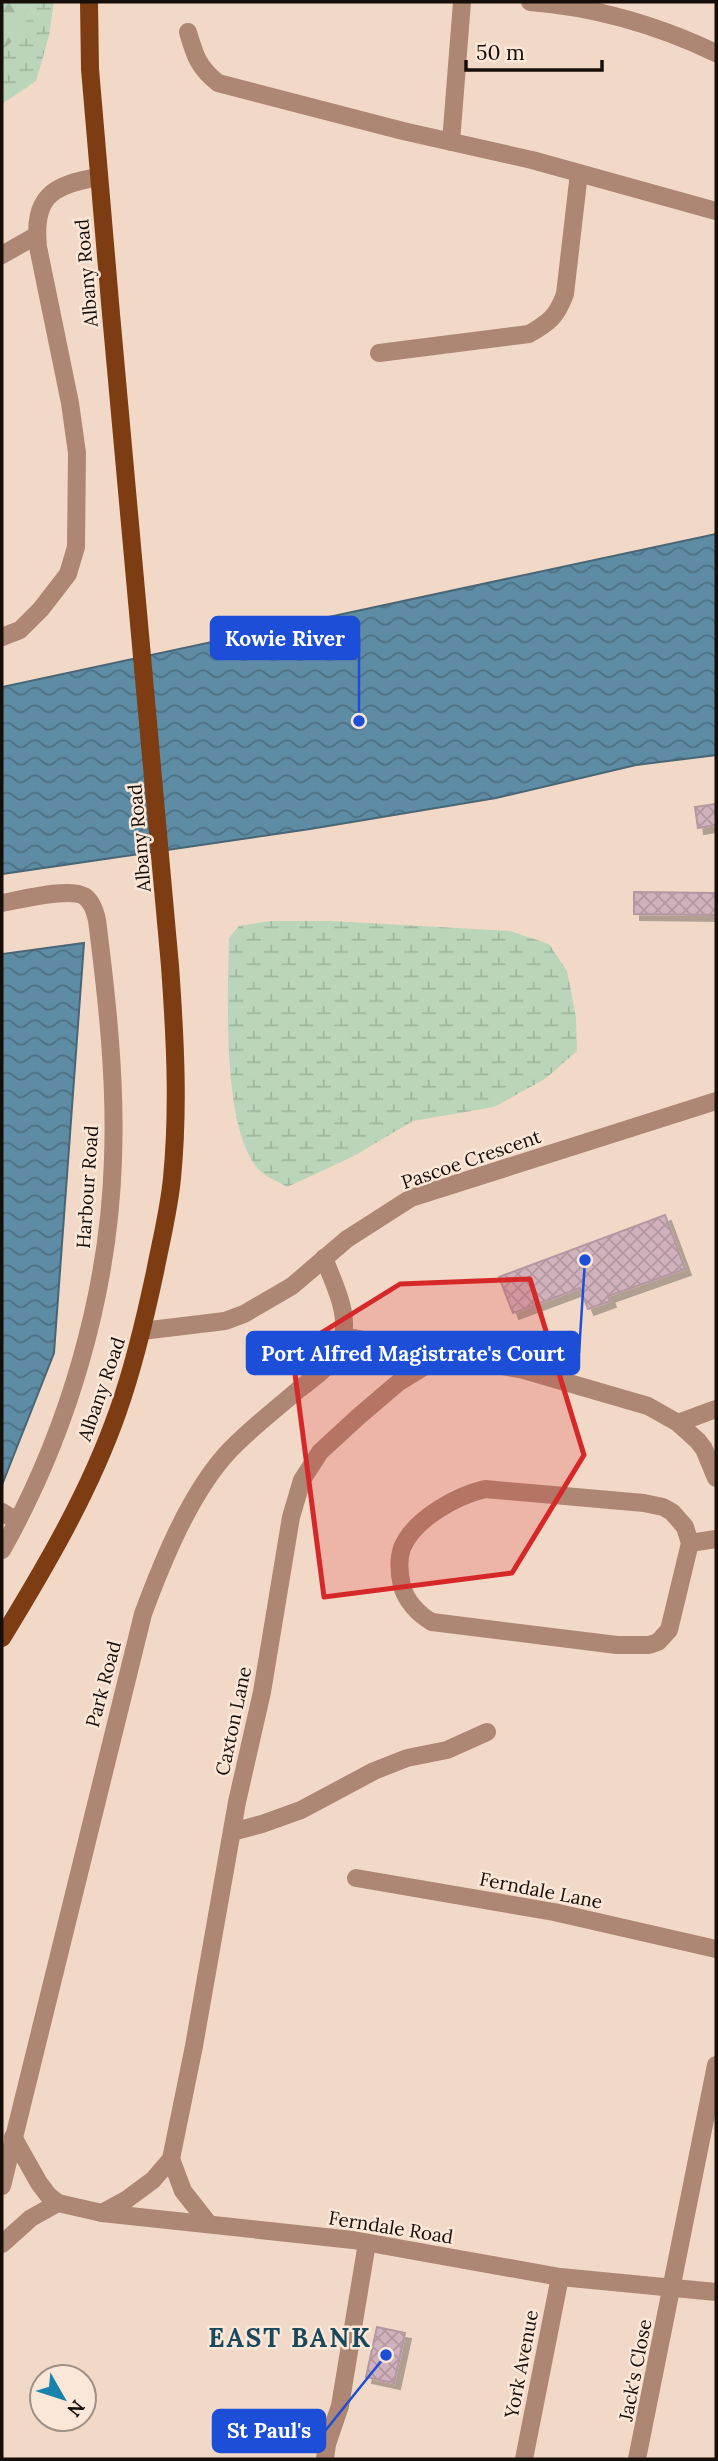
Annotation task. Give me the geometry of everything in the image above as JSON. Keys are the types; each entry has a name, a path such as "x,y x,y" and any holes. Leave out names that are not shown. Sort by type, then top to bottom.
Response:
{"main road":[{"name":"Albany Road","path":"2,1638 62,1534 118,1412 142,1331 164,1228 172,1178 176,1122 175,1029 164,882 99,177 90,69 89,2"}],"street":[{"path":"451,142 462,2"},
{"path":"530,2 563,4 622,17 716,53"},
{"path":"188,32 195,56 205,72 218,83 579,173 716,211"},
{"path":"379,353 529,334 547,324 559,310 565,294 579,173"},
{"path":"2,637 20,630 41,609 68,574 76,547 77,453 36,222 40,208 49,196 76,181 99,177"},
{"path":"2,255 37,235"},
{"name":"Harbour Road","path":"2,903 68,893 83,896 92,905 97,920 104,972 113,1111 111,1197 99,1289 60,1424 33,1489 10,1516 2,1550"},
{"name":"Pascoe Crescent","path":"142,1331 225,1321 244,1314 292,1286 367,1224 411,1198 716,1101"},
{"path":"324,1258 343,1308 343,1336 524,1370 648,1406 678,1423 704,1449 716,1478"},
{"name":"Park Road","path":"2,2186 143,1614 162,1564 215,1467 243,1437 331,1361 339,1351 343,1336"},
{"name":"Caxton Lane","path":"171,2159 261,1692 291,1517 302,1480 320,1452 358,1417 399,1382 443,1355"},
{"path":"678,1423 716,1409"},
{"path":"485,1489 663,1507 672,1512 685,1527 690,1543 669,1630 659,1642 649,1645 617,1644 432,1622 422,1617 412,1605 403,1590 399,1573 403,1547 418,1526 466,1495 485,1489"},
{"path":"690,1543 716,1539"},
{"path":"232,1832 301,1810 374,1771 407,1758 447,1751 487,1732"},
{"name":"Ferndale Lane","path":"356,1878 554,1912 716,1949"},
{"path":"672,2288 716,2065"},
{"path":"2,2244 31,2218 58,2203 39,2183 13,2137"},
{"path":"102,2213 153,2180 171,2159 183,2191 209,2224"},
{"name":"Ferndale Road","path":"58,2203 102,2213 367,2243 559,2277 716,2291"},
{"path":"325,2459 327,2444 340,2406 367,2243"},
{"name":"York Avenue","path":"524,2459 559,2277"},
{"name":"Jack's Close","path":"637,2459 672,2288"}],"highlighted area":[{"path":"530,1279 584,1455 512,1573 324,1597 292,1351 400,1284"}],"green space":[{"path":"2,2 34,2 22,29 2,50"},
{"path":"34,2 54,2 49,36 36,81 2,104 2,50 22,29"},
{"path":"270,921 332,921 510,931 549,944 567,971 576,1017 577,1051 545,1079 494,1107 413,1121 352,1157 287,1187 259,1170 247,1151 238,1124 229,1059 229,938 239,926"}],"water":[{"path":"716,534 716,755 636,765 496,798 310,829 2,874 2,687"},
{"path":"84,943 54,1353 2,1485 2,954"}],"building":[{"path":"716,804 716,825 698,828 695,807"},
{"path":"634,892 716,893 716,915 634,914"},
{"path":"665,1215 685,1269 608,1296 610,1301 588,1309 580,1288 513,1313 499,1277"},
{"path":"377,2327 405,2333 394,2383 366,2377"}],"place":[{"name":"Kowie River","path":"359,721"},
{"name":"Port Alfred Magistrate's Court","path":"585,1260"},
{"name":"St Paul's","path":"386,2355"}],"district":[{"name":"EAST BANK","path":"290,2337"}]}
